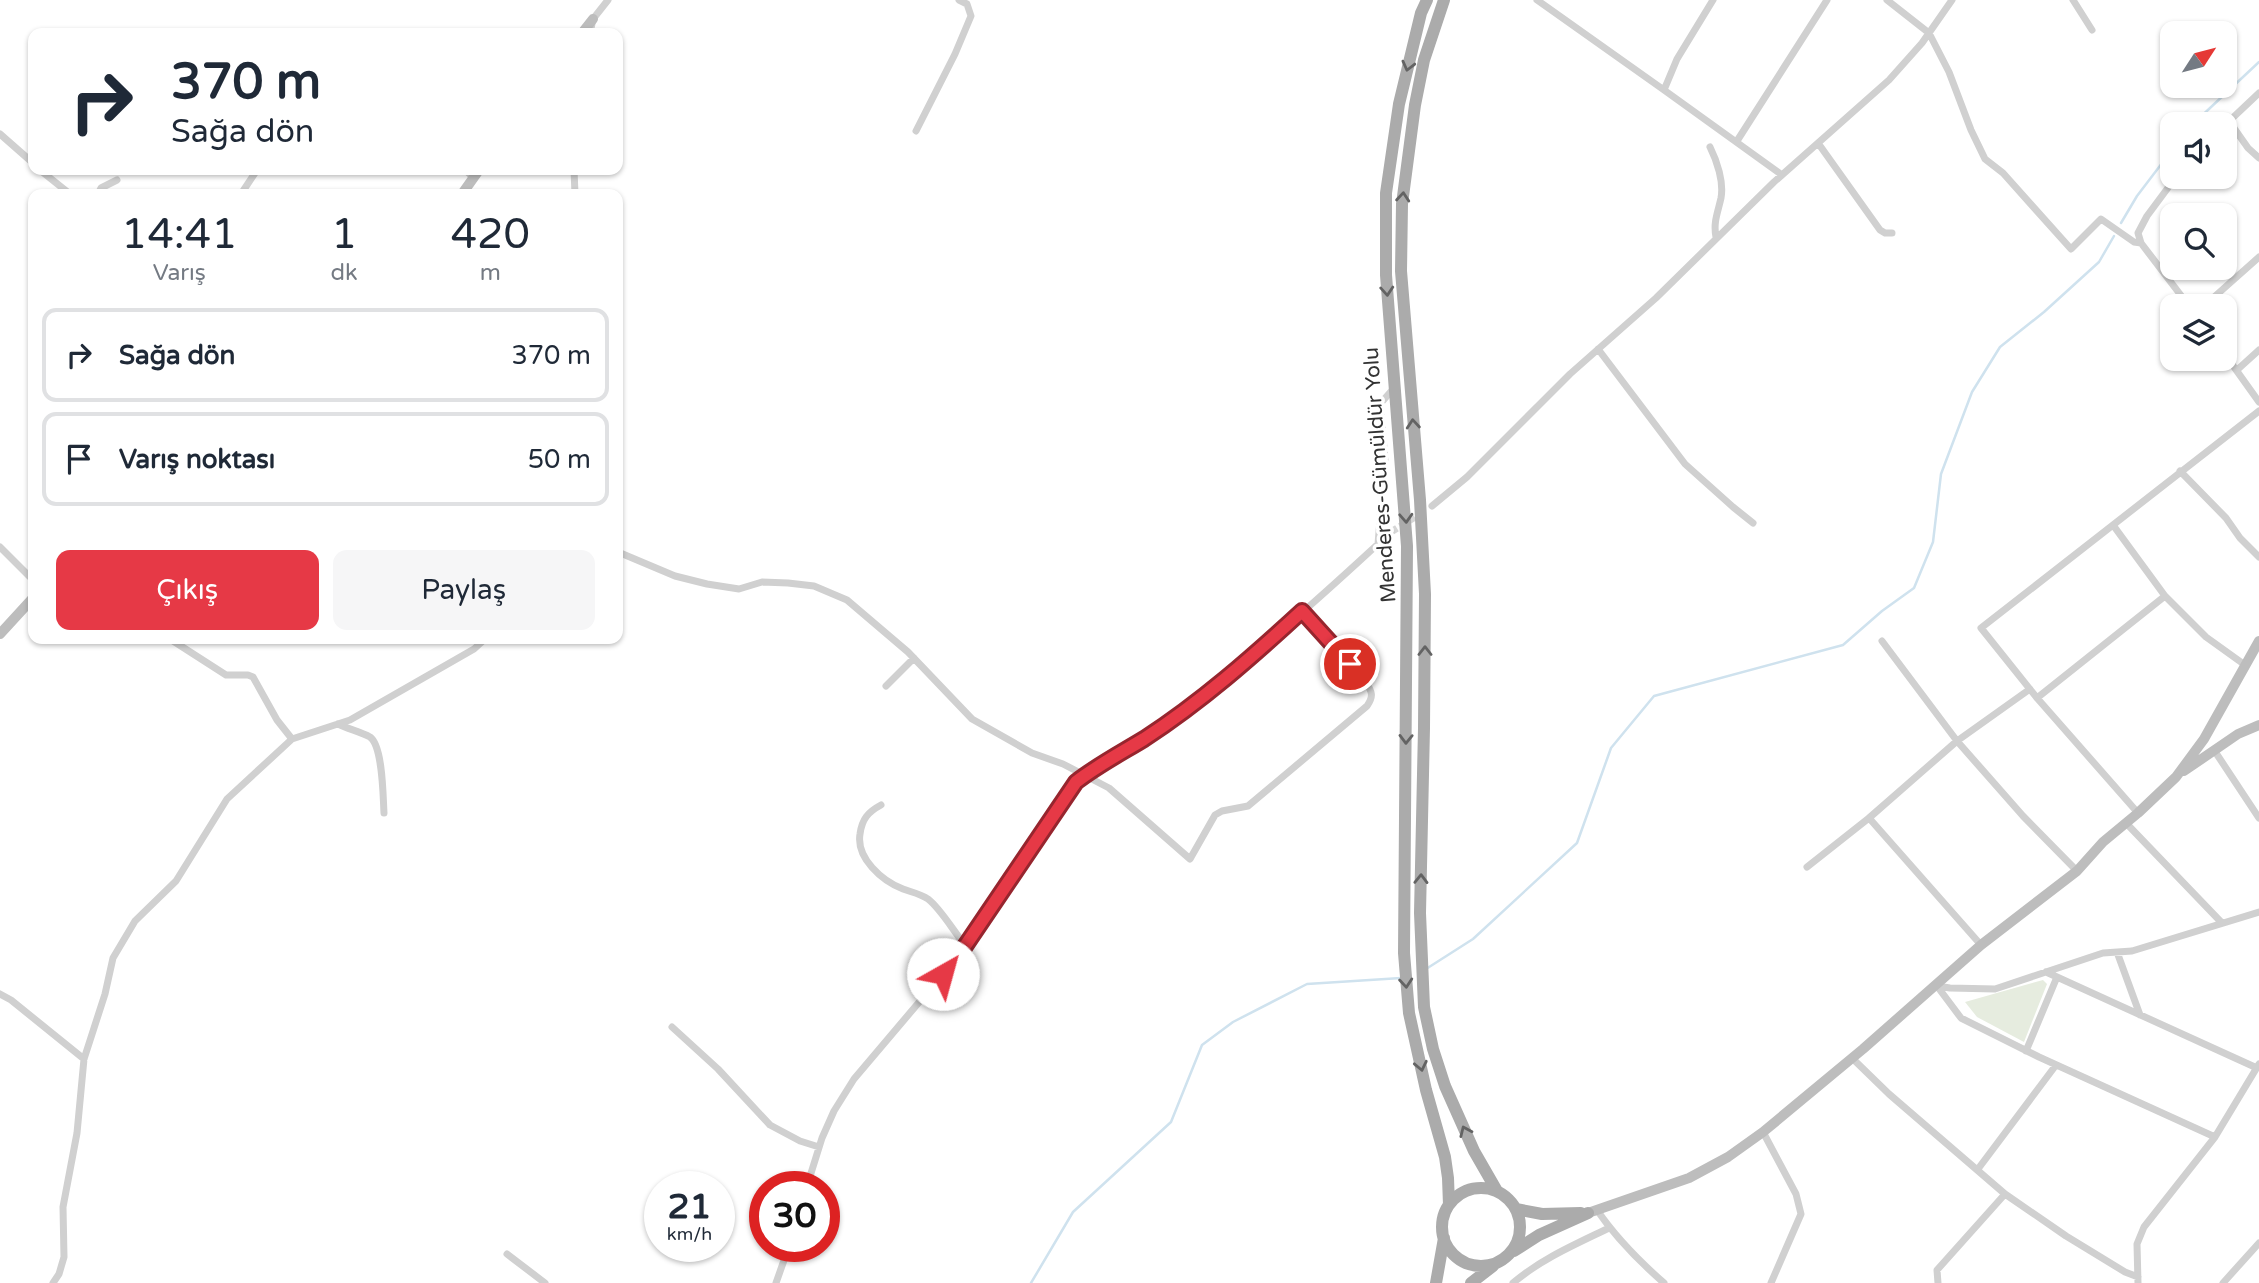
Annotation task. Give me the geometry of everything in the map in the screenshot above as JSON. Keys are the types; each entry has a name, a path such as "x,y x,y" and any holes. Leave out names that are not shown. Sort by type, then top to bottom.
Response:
{"main road":[{"name":"Menderes-Gümüldür Yolu","path":"1427,0 1421,13 1399,104 1386,194 1386,275 1407,546 1404,953 1409,1013 1426,1090 1445,1157 1449,1205"},
{"name":"Menderes-Gümüldür Yolu","path":"1444,0 1424,60 1415,105 1402,204 1401,271 1420,500 1424,594 1421,947 1424,1007 1433,1049 1445,1086 1474,1151 1497,1191"},
{"path":"586,28 593,19"},
{"path":"0,634 28,603"},
{"path":"2176,777 2204,738 2259,641"},
{"path":"1471,1283 1539,1235 1593,1211 1689,1178 1728,1157 1763,1132 1852,1058 1981,945 2077,871 2103,842 2176,777 2238,734 2259,725"},
{"path":"1495,1264 1470,1265 1458,1259 1449,1249 1442,1227 1449,1205 1458,1196 1470,1189 1484,1188 1497,1191 1508,1199 1519,1218 1519,1236 1511,1253"},
{"path":"1516,1209 1542,1214 1593,1211"},
{"path":"1436,1283 1444,1238"}],"street":[{"path":"591,28 593,19 608,0"},
{"path":"916,131 956,54 971,16 967,4 959,0"},
{"path":"1537,0 1782,175"},
{"path":"1664,90 1677,59 1713,0"},
{"path":"1737,141 1827,0"},
{"path":"1432,506 1467,477 1598,349 1656,299 1716,237 1782,175 1889,80 1929,33 1952,0"},
{"path":"2073,0 2092,30"},
{"path":"1893,2 1929,33 1949,72 1985,159 2003,173 2071,249 2101,219 2134,242 2141,243"},
{"path":"2237,114 2259,93"},
{"path":"0,134 28,159"},
{"path":"2237,135 2259,158"},
{"path":"1818,143 1880,230 1892,233"},
{"path":"1710,147 1717,162 1722,194 1714,227 1716,237"},
{"path":"46,175 65,189"},
{"path":"100,189 117,180"},
{"path":"2167,189 2138,233 2141,243 2180,294"},
{"path":"2217,294 2259,257"},
{"path":"1598,349 1685,464 1753,523"},
{"path":"2259,350 2237,370 2259,402"},
{"path":"1378,544 1385,459 1380,404 1394,388"},
{"path":"2138,813 2037,698 1981,628 2259,411"},
{"path":"2180,471 2259,557"},
{"path":"2113,525 2165,596 2206,637 2245,665"},
{"path":"812,1171 834,1111 854,1079 965,945 1076,782 1144,739 1253,656 1391,532"},
{"path":"0,547 28,575"},
{"path":"623,554 675,576 707,584 739,589 762,582 814,586 847,600 914,658 972,719 1032,753 1109,788 1190,859 1215,815 1248,806 1372,699 1372,691 1366,682 1302,611"},
{"path":"2037,698 2165,596"},
{"path":"1882,641 1957,741 2023,816 2077,871"},
{"path":"178,644 226,675 253,677 276,720 292,739"},
{"path":"53,1283 64,1257 63,1207 77,1133 84,1059 105,994 113,958 135,921 176,881 227,799 292,739 350,720 480,644"},
{"path":"886,686 914,658"},
{"path":"1807,867 1869,818 1957,741 2031,689"},
{"path":"338,724 369,737 374,742 380,762 384,813"},
{"path":"2214,750 2259,818"},
{"path":"881,805 870,811 862,824 859,839 861,853 881,876 900,888 927,898 965,945"},
{"path":"1869,818 1981,945"},
{"path":"2126,823 2222,923"},
{"path":"1937,986 1995,989 2103,953 2132,951 2259,912"},
{"path":"2117,952 2140,1015"},
{"path":"2046,972 2258,1065 2215,1137 2144,1227 2137,1244 2138,1280"},
{"path":"2026,1051 2057,977"},
{"path":"1937,986 1961,1018 2026,1051 2215,1137"},
{"path":"0,994 84,1059"},
{"path":"672,1027 718,1069 770,1125 800,1141 820,1147"},
{"path":"1852,1058 1889,1094 2005,1194 2066,1236 2138,1280"},
{"path":"1978,1169 2056,1065"},
{"path":"1763,1132 1796,1194 1801,1214 1771,1283"},
{"path":"1938,1283 1937,1270 2005,1194"},
{"path":"1593,1211 1636,1258 1664,1283"},
{"path":"1513,1283 1528,1270 1609,1228"},
{"path":"2222,1283 2259,1243"},
{"path":"507,1254 545,1283"},
{"path":"776,1283 783,1262"}],"shaded area":[{"path":"2043,980 2047,984 2024,1042 1977,1017 1965,1002"}],"waterway":[{"path":"2206,112 2259,62"},
{"path":"2121,223 2160,166"},
{"path":"1426,969 1473,939 1577,843 1611,748 1654,696 1843,645 1914,588 1933,542 1941,474 1972,392 2000,347 2044,312 2099,262 2114,236"},
{"path":"1031,1283 1073,1212 1171,1122 1202,1045 1233,1022 1307,984 1401,978"}],"tunnel":[{"path":"1391,532 1423,512"}],"route":[{"path":"943,974 959,955 1076,782 1180,713 1253,656 1302,611 1350,664"}]}
